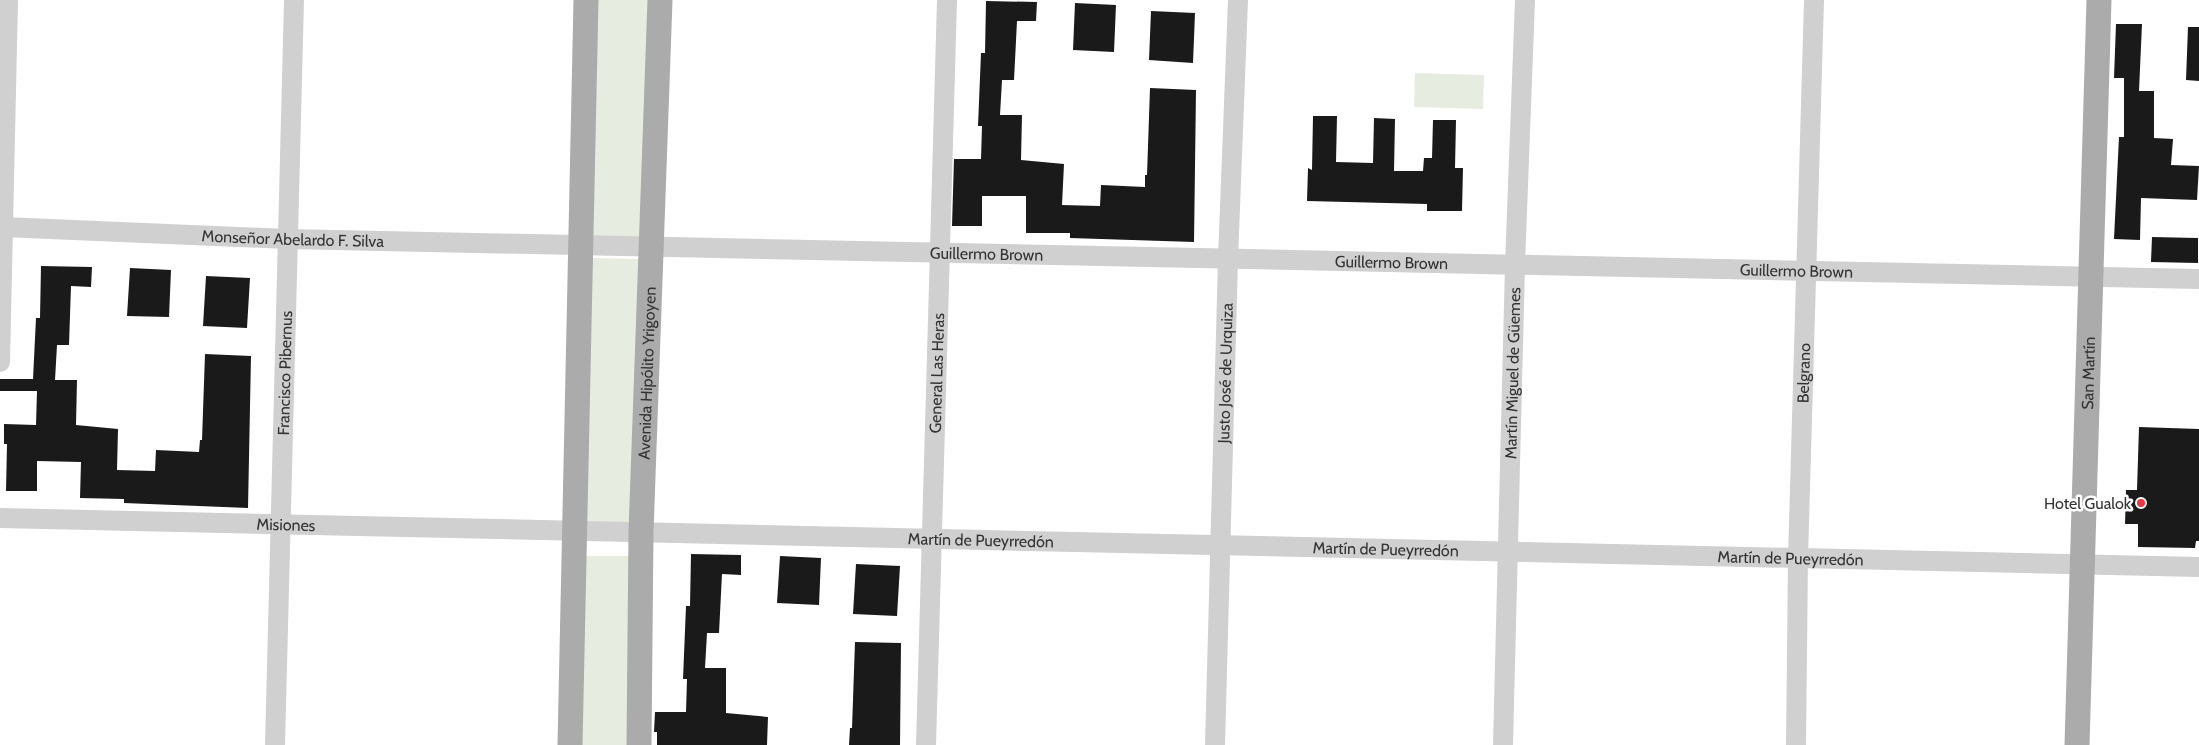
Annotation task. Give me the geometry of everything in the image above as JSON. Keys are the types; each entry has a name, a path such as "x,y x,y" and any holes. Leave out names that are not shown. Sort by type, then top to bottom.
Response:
{"main road":[{"path":"570,745 573,531 582,245 586,0"},
{"name":"Avenida Hipólito Yrigoyen","path":"639,745 641,532 660,0"},
{"name":"San Martín","path":"2077,745 2089,277 2099,0"}],"street":[{"path":"0,362 8,0"},
{"name":"Francisco Pibernus","path":"275,745 294,0"},
{"name":"General Las Heras","path":"926,745 938,252 947,0"},
{"name":"Justo José de Urquiza","path":"1215,745 1228,258 1238,0"},
{"name":"Martín Miguel de Güemes","path":"1503,745 1515,265 1525,0"},
{"name":"Belgrano","path":"1796,745 1798,558 1814,0"},
{"name":"Monseñor Abelardo F. Silva","path":"3,227 288,239 582,245"},
{"name":"Guillermo Brown","path":"582,245 2199,280"},
{"name":"Misiones","path":"0,518 573,531"},
{"name":"Martín de Pueyrredón","path":"573,531 2199,567"}],"shaded area":[{"path":"597,0 651,0 643,240 592,239"},
{"path":"1415,73 1484,75 1483,109 1414,107"},
{"path":"592,258 640,259 632,523 584,522"},
{"path":"584,556 631,556 630,745 582,745"}],"building":[{"path":"986,1 1037,2 1036,21 1017,21 1014,80 1002,80 1000,115 1022,115 1021,160 1064,164 1062,205 1100,206 1101,185 1145,187 1150,88 1196,90 1194,242 1070,238 1070,233 1026,233 1026,196 982,196 982,226 952,226 954,159 981,159 982,126 978,126 981,53 985,53"},
{"path":"1075,3 1116,5 1114,52 1073,50"},
{"path":"1151,11 1195,13 1193,63 1149,60"},
{"path":"2116,24 2142,24 2139,91 2154,91 2154,138 2173,139 2171,165 2199,166 2197,200 2141,198 2140,240 2114,239 2119,137 2124,137 2124,78 2114,78"},
{"path":"2188,27 2199,27 2199,81 2186,80"},
{"path":"1313,116 1337,116 1336,162 1373,163 1374,118 1395,119 1394,171 1423,171 1424,158 1432,158 1433,120 1456,120 1455,168 1463,168 1462,211 1427,211 1427,204 1307,201 1308,168 1312,170"},
{"path":"2152,237 2198,238 2198,263 2151,262"},
{"path":"41,266 92,267 91,287 71,286 69,345 57,345 55,380 77,380 76,425 118,429 117,470 155,471 156,450 199,452 200,440 202,440 205,354 251,356 248,508 124,503 124,499 80,498 81,462 37,461 37,491 6,491 7,444 4,444 4,424 36,425 37,391 0,391 0,379 33,379 36,318 40,318"},
{"path":"130,268 171,270 169,317 127,316"},
{"path":"206,276 250,278 247,328 203,326"},
{"path":"2139,427 2199,429 2199,541 2196,541 2195,548 2138,547 2138,524 2125,524 2126,490 2137,490"},
{"path":"691,554 741,555 741,575 722,574 719,633 707,633 705,668 726,668 726,713 768,717 767,745 657,745 657,732 654,732 655,712 686,712 687,679 683,679 686,606 690,606"},
{"path":"780,556 821,558 819,605 777,603"},
{"path":"856,564 900,566 897,616 853,614"},
{"path":"855,642 901,643 900,745 849,745 850,728 852,728"}],"place":[{"name":"Hotel Gualok","path":"2141,503"}]}
